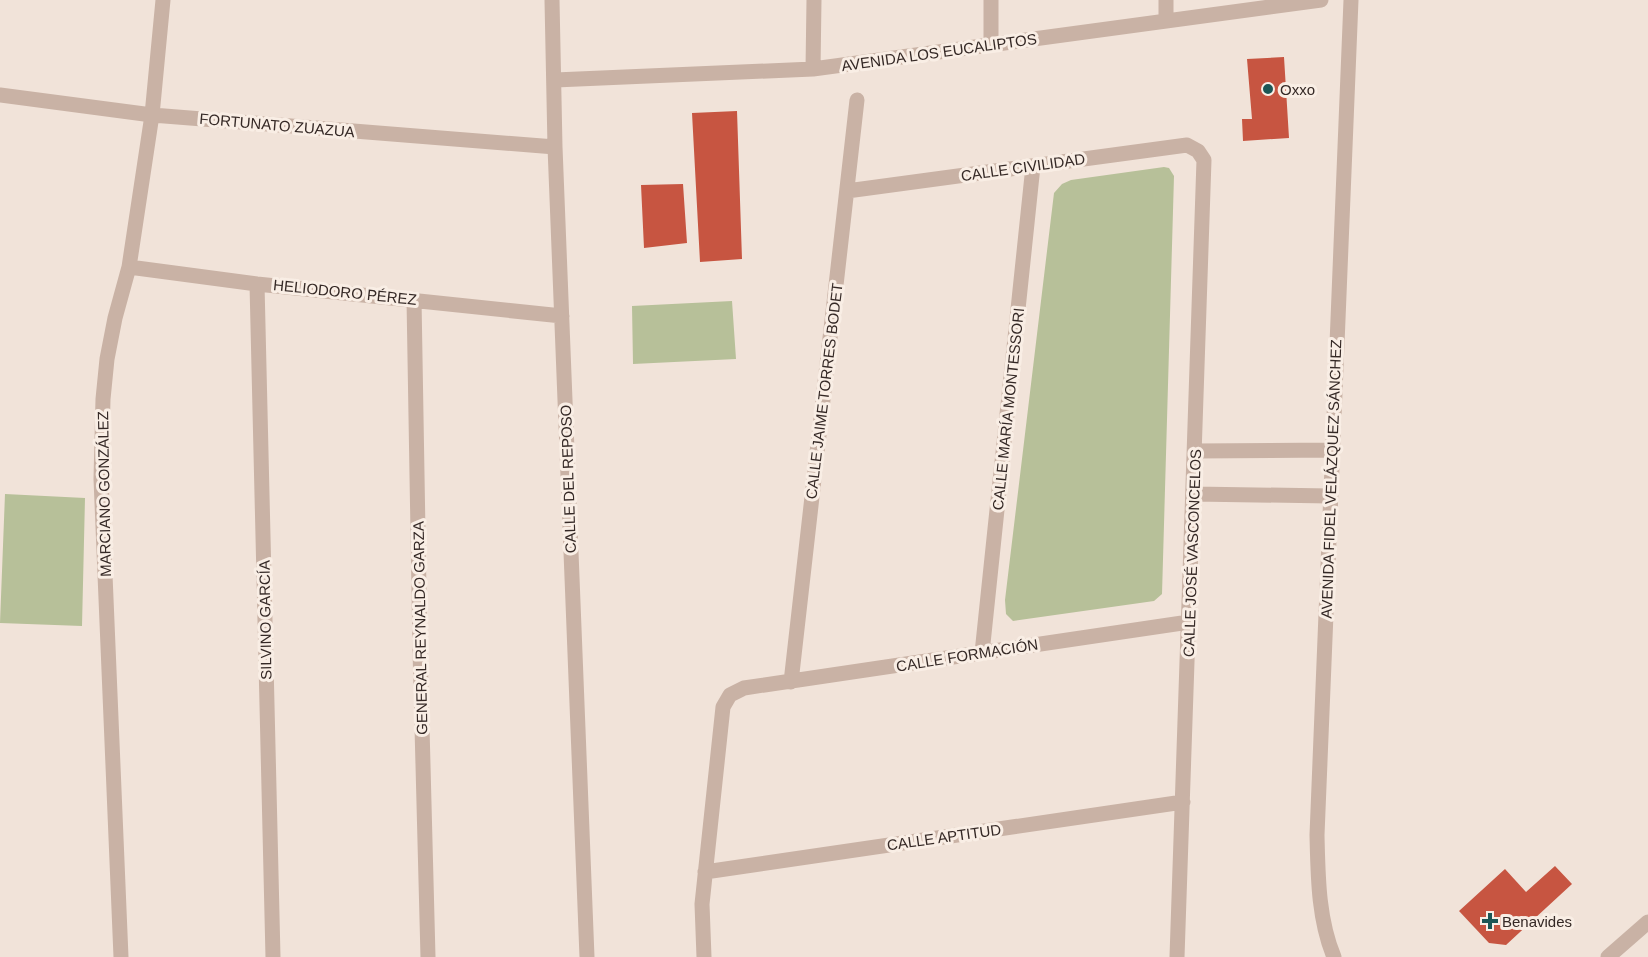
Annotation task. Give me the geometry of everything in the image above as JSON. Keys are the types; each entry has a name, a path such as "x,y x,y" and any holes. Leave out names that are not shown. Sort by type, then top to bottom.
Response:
{"street":[{"name":"MARCIANO GONZÁLEZ","path":"121,957 101,479 103,399 107,359 115,318 129,267 152,115 163,0"},
{"name":"CALLE DEL REPOSO","path":"552,0 555,147 587,957"},
{"path":"813,69 814,0"},
{"path":"991,45 992,0"},
{"path":"1166,0 1166,21"},
{"name":"AVENIDA LOS EUCALIPTOS","path":"555,80 813,69 1321,0"},
{"name":"AVENIDA FIDEL VELÁZQUEZ SÁNCHEZ","path":"1334,957 1324,925 1317,835 1351,0"},
{"name":"FORTUNATO ZUAZUA","path":"0,95 152,115 555,147"},
{"name":"CALLE JAIME TORRES BODET","path":"791,682 857,100"},
{"name":"CALLE CIVILIDAD","path":"847,191 1187,145 1198,151"},
{"name":"CALLE JOSÉ VASCONCELOS","path":"1177,957 1204,167 1204,160 1198,151"},
{"name":"CALLE MARÍA MONTESSORI","path":"982,653 1033,165"},
{"name":"HELIODORO PÉREZ","path":"129,267 257,284 562,316"},
{"name":"SILVINO GARCÍA","path":"257,284 273,957"},
{"name":"GENERAL REYNALDO GARZA","path":"414,299 428,957"},
{"path":"1195,451 1332,450"},
{"path":"1194,494 1330,496"},
{"name":"CALLE FORMACIÓN","path":"705,872 723,707 730,695 744,688 1189,622"},
{"name":"CALLE APTITUD","path":"705,872 1183,802"},
{"path":"704,957 702,904 705,872"},
{"path":"1608,957 1648,922"}],"green space":[{"path":"1169,168 1174,176 1162,594 1154,601 1013,621 1006,614 1005,600 1054,193 1062,184 1071,180"},
{"path":"732,301 736,359 633,364 632,306"},
{"path":"5,494 85,498 82,626 0,623"}],"building":[{"name":"Oxxo","path":"1284,57 1289,138 1243,141 1242,119 1252,119 1247,59"},
{"path":"737,111 742,259 700,262 692,113"},
{"path":"683,184 687,243 644,248 641,185"},
{"path":"1555,866 1572,884 1506,945 1489,943 1459,911 1505,869 1526,892"}],"place":[{"name":"Oxxo","path":"1268,89"},
{"name":"Benavides","path":"1490,921"}]}
